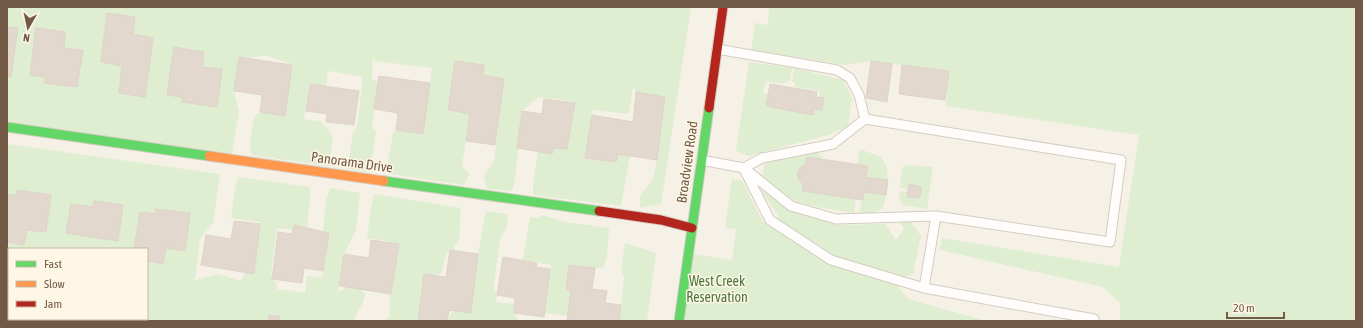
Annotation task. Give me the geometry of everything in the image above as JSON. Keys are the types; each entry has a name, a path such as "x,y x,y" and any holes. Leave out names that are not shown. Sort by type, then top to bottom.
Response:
{"street":[{"name":"Broadview Road","path":"679,321 723,7"},
{"name":"Panorama Drive","path":"7,128 662,220 692,228"}],"lane":[{"path":"717,49 837,70 850,78 858,95 865,119"},
{"path":"701,160 744,168 791,206 836,219 936,216 1110,242 1121,160 865,119 833,144 762,158 744,168"},
{"path":"744,168 770,220 831,260 924,288 1094,318"},
{"path":"924,288 936,216"}],"green space":[{"path":"7,7 691,7 661,204 640,208 640,196 653,179 665,98 636,92 633,86 629,114 593,110 585,158 616,162 618,154 630,156 621,206 533,195 533,183 538,151 553,148 567,149 575,103 571,101 539,97 522,111 515,180 512,191 487,189 484,176 494,161 504,79 483,75 484,65 455,61 448,109 470,114 462,166 469,174 464,185 389,174 388,162 393,133 396,130 423,134 432,68 375,61 373,58 372,79 378,81 372,127 376,132 372,160 368,172 347,169 353,133 357,127 363,77 328,71 326,86 309,84 304,119 322,122 333,137 329,166 251,155 250,143 254,117 260,112 285,115 292,64 267,56 239,58 234,91 239,112 232,154 7,122"},
{"path":"769,7 1356,7 1356,321 1120,321 1120,303 1103,287 940,250 942,238 1119,267 1139,135 946,106 948,71 871,61 845,65 751,50 755,23 768,25"},
{"path":"749,62 792,68 790,81 786,81 785,84 766,81 763,93 768,94 766,106 813,114 814,109 822,110 824,99 819,98 820,91 795,87 795,82 792,82 794,68 843,80 852,98 848,126 828,135 749,156 736,151"},
{"path":"7,144 220,174 213,223 200,239 195,280 218,274 241,281 247,270 254,270 260,222 231,218 238,177 310,187 307,227 294,225 293,230 277,228 271,274 277,285 277,289 305,293 307,276 322,278 329,233 323,232 326,201 330,188 360,193 356,230 344,254 338,292 354,283 365,294 363,302 353,321 279,321 280,315 271,314 270,321 7,321"},
{"path":"860,149 881,157 887,167 888,180 866,177 868,166 857,164"},
{"path":"818,150 822,159 807,157 805,165 800,168 797,173 799,180 803,184 802,191 856,199 854,213 796,201 779,193 763,178 764,165 771,161"},
{"path":"909,165 933,167 927,209 903,205 899,198 899,191 908,192 907,197 920,198 921,187 909,185 908,189 900,188 902,168"},
{"name":"West Creek Reservation","path":"732,179 742,181 763,222 779,217 760,189 791,211 838,225 885,224 896,240 904,229 899,221 911,222 921,236 913,274 903,277 895,274 893,280 908,299 986,321 678,321 687,253 732,260 736,229 725,228"},
{"path":"864,192 886,195 883,208 871,214 859,213"},
{"path":"374,194 461,208 459,241 455,245 454,250 450,250 446,254 442,271 431,284 422,283 418,321 382,321 389,318 391,258 394,242 367,238"},
{"path":"486,211 508,214 507,227 500,239 493,291 497,292 496,302 515,304 514,313 519,321 446,321 458,304 472,302 478,254"},
{"path":"542,215 565,222 609,228 607,258 603,268 595,268 571,291 568,316 544,313 551,265 523,260 530,217 538,218"},
{"path":"625,243 656,253 647,321 619,321 624,277 621,270"}],"building":[{"path":"107,13 135,17 133,34 153,38 145,97 119,93 122,66 101,62"},
{"path":"7,27 18,28 11,77 7,76"},
{"path":"36,28 65,32 64,48 83,50 77,87 44,83 45,77 30,75"},
{"path":"174,47 204,52 202,67 222,69 217,107 182,102 182,97 167,95"},
{"path":"239,57 292,65 285,116 260,112 262,95 234,91"},
{"path":"455,61 484,65 483,75 504,79 495,145 466,141 470,114 448,110"},
{"path":"871,61 892,64 887,102 866,98"},
{"path":"902,65 949,71 945,100 899,94"},
{"path":"379,76 430,83 423,134 396,130 398,113 374,109"},
{"path":"310,84 359,91 354,125 326,122 327,114 306,111"},
{"path":"770,84 817,92 816,97 824,98 822,110 814,109 813,115 766,106"},
{"path":"636,92 665,97 657,160 618,154 616,162 585,158 592,115 633,122"},
{"path":"544,99 575,103 567,149 553,148 552,154 517,148 522,111 542,114"},
{"path":"807,157 868,166 866,177 888,180 886,195 864,192 863,200 802,191 803,184 799,180 797,173 800,168 805,165"},
{"path":"909,184 921,187 920,198 907,197"},
{"path":"17,190 51,195 46,232 27,230 24,245 7,242 7,194 16,196"},
{"path":"94,201 123,205 118,241 66,233 71,204 93,207"},
{"path":"155,209 190,213 185,251 166,248 163,264 148,261 148,248 134,248 140,212 155,214"},
{"path":"234,221 260,224 254,274 201,265 206,235 231,239"},
{"path":"294,225 329,233 323,271 304,268 302,283 272,279 278,232 292,234"},
{"path":"371,240 399,244 391,294 339,286 344,254 369,258"},
{"path":"450,250 478,254 471,313 449,310 447,321 418,321 424,274 446,277"},
{"path":"503,257 537,263 536,267 550,269 544,317 514,313 515,298 497,295"},
{"path":"569,265 595,268 592,289 607,291 605,303 621,305 619,321 567,321 571,291 566,290"},
{"path":"269,315 280,316 279,321 268,321"}],"traffic: fast":[{"path":"679,321 709,108"},
{"path":"7,127 209,156"},
{"path":"384,181 599,211"}],"traffic: slow":[{"path":"209,156 384,181"}],"traffic: jam":[{"path":"709,108 723,7"},
{"path":"599,211 661,220 692,228"}]}
